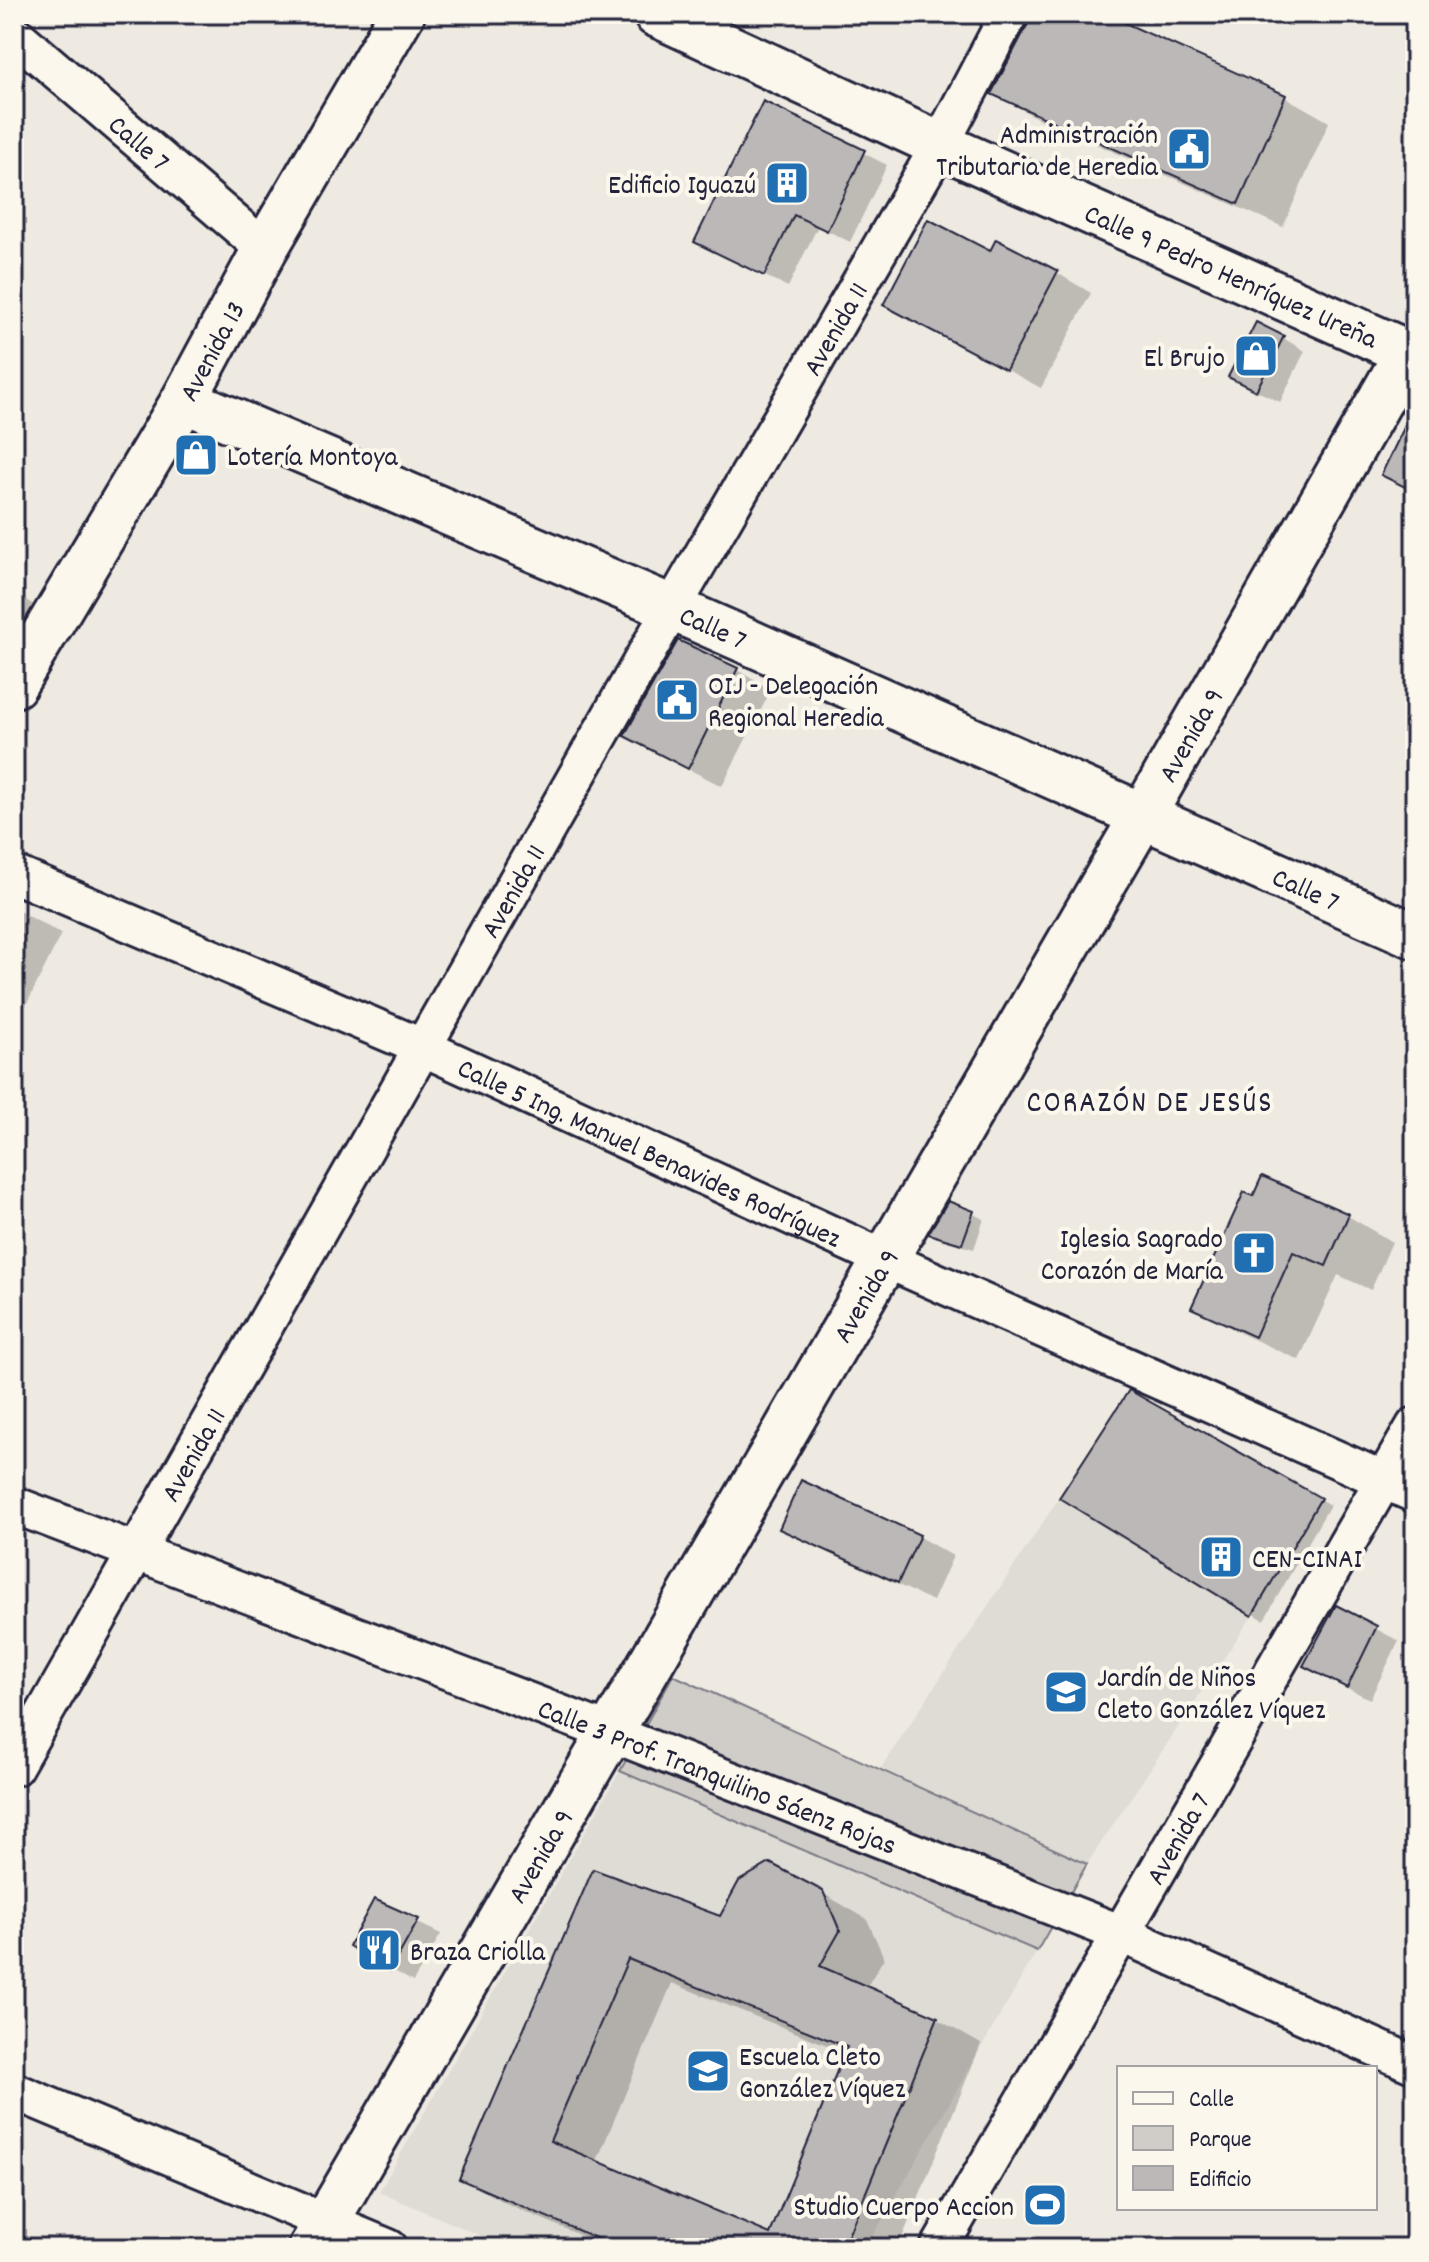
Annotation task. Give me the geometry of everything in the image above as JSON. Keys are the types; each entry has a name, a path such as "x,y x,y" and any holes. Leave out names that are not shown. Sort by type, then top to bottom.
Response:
{"main road":[{"name":"Avenida 13","path":"14,685 184,400 265,249 402,14"},
{"name":"Calle 9 Pedro Henríquez Ureña","path":"656,14 940,145 1412,351"},
{"name":"Avenida 9","path":"318,2236 1412,351"},
{"name":"Calle 7","path":"184,400 672,608 1415,936"}],"street":[{"name":"Avenida 11","path":"14,1767 672,608 940,145 1009,14"},
{"name":"Calle 7","path":"14,34 265,249"},
{"name":"Calle 5 Ing. Manuel Benavides Rodríguez","path":"14,874 424,1048 885,1259 1400,1487"},
{"name":"Avenida 7","path":"939,2248 1122,1934 1400,1487 1415,1426"},
{"name":"Calle 3 Prof. Tranquilino Sáenz Rojas","path":"14,1505 611,1733 1122,1934 1415,2065"},
{"path":"14,2091 318,2236 389,2248"}],"shaded area":[{"name":"Jardín de Niños Cleto González Víquez","path":"1059,1498 1252,1616 1087,1864 881,1768"},
{"name":"Escuela Cleto González Víquez","path":"620,1771 1037,1951 866,2248 509,2248 379,2192"}],"green space":[{"path":"673,1675 1087,1864 1037,1951 620,1771"}],"building":[{"name":"Administración Tributaria de Heredia","path":"1030,14 1105,14 1286,95 1238,204 991,94 1028,24"},
{"name":"Edificio Iguazú","path":"763,101 865,150 827,231 794,215 764,276 694,242"},
{"path":"928,219 990,251 996,239 1058,271 1006,370 883,305"},
{"name":"El Brujo","path":"1256,322 1284,336 1256,391 1228,377"},
{"path":"1415,405 1415,492 1381,475"},
{"name":"OIJ - Delegación Regional Heredia","path":"678,640 738,668 688,769 624,736"},
{"name":"Iglesia Sagrado Corazón de María","path":"1262,1176 1349,1214 1326,1266 1293,1252 1255,1337 1191,1308 1244,1192 1253,1196"},
{"path":"948,1201 974,1211 962,1244 928,1234"},
{"name":"CEN-CINAI","path":"1129,1390 1321,1498 1252,1616 1059,1498"},
{"path":"801,1480 920,1535 898,1583 779,1529"},
{"path":"1336,1605 1377,1626 1347,1688 1303,1666"},
{"path":"770,1863 823,1891 840,1931 820,1966 938,2017 843,2248 619,2248 459,2179 593,1869 720,1916 739,1881","holes":["628,1959 847,2047 770,2234 550,2141"]},
{"name":"Braza Criolla","path":"374,1899 419,1919 390,1971 349,1946"}],"place":[{"name":"Administración Tributaria de Heredia","path":"1189,149"},
{"name":"Edificio Iguazú","path":"787,183"},
{"name":"El Brujo","path":"1256,356"},
{"name":"Lotería Montoya","path":"196,455"},
{"name":"OIJ - Delegación Regional Heredia","path":"677,700"},
{"name":"Iglesia Sagrado Corazón de María","path":"1254,1253"},
{"name":"CEN-CINAI","path":"1221,1557"},
{"name":"Jardín de Niños Cleto González Víquez","path":"1066,1692"},
{"name":"Braza Criolla","path":"379,1950"},
{"name":"Escuela Cleto González Víquez","path":"708,2071"},
{"name":"Studio Cuerpo Accion","path":"1045,2205"}],"district":[{"name":"CORAZÓN DE JESÚS","path":"1150,1101"}]}
